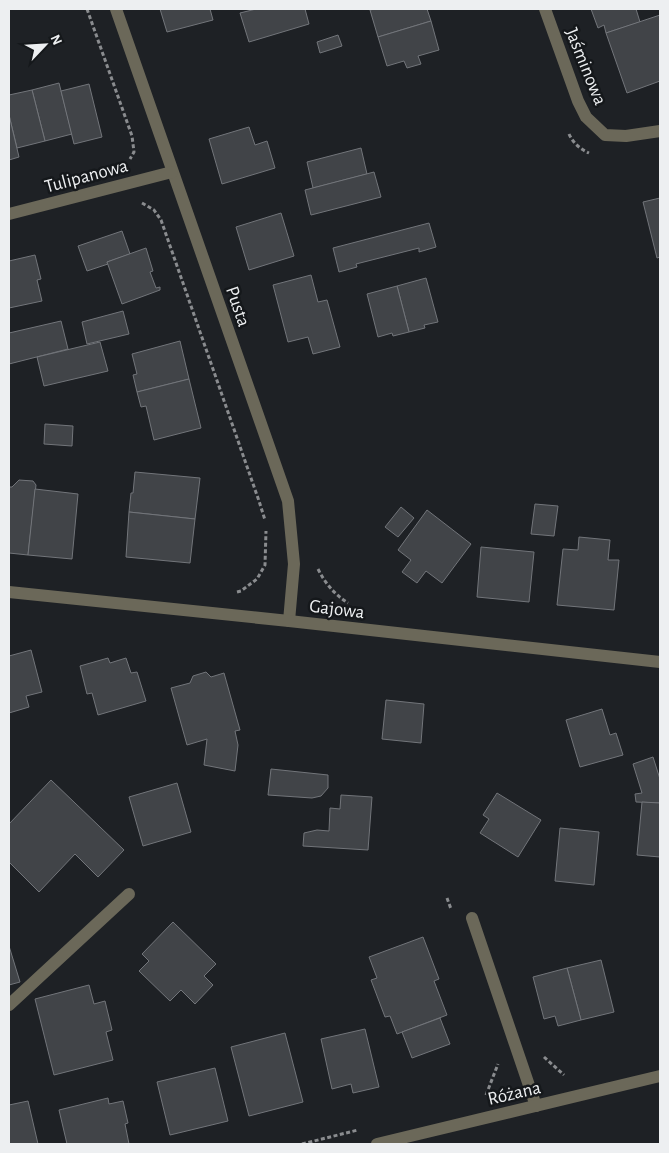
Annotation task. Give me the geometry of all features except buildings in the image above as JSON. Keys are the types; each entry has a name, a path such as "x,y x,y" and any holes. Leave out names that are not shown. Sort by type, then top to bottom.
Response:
{"street":[{"name":"Pusta","path":"116,9 288,501 294,564 289,621"},
{"name":"Jaśminowa","path":"545,9 578,101 586,117 605,135 626,136 660,131"},
{"name":"Tulipanowa","path":"9,214 172,172"},
{"name":"Gajowa","path":"9,592 660,662"},
{"path":"9,1005 129,894"},
{"path":"472,918 536,1106"},
{"name":"Różana","path":"378,1144 660,1076"}],"path":[{"path":"86,9 132,136 134,152 128,163"},
{"path":"141,202 154,210 161,220 260,501 266,524 265,565 257,579 241,591 232,594"},
{"path":"315,563 323,579 337,596 353,607"},
{"path":"447,898 453,916"},
{"path":"540,1053 568,1079"},
{"path":"484,1100 501,1057"},
{"path":"302,1144 360,1130"}]}
